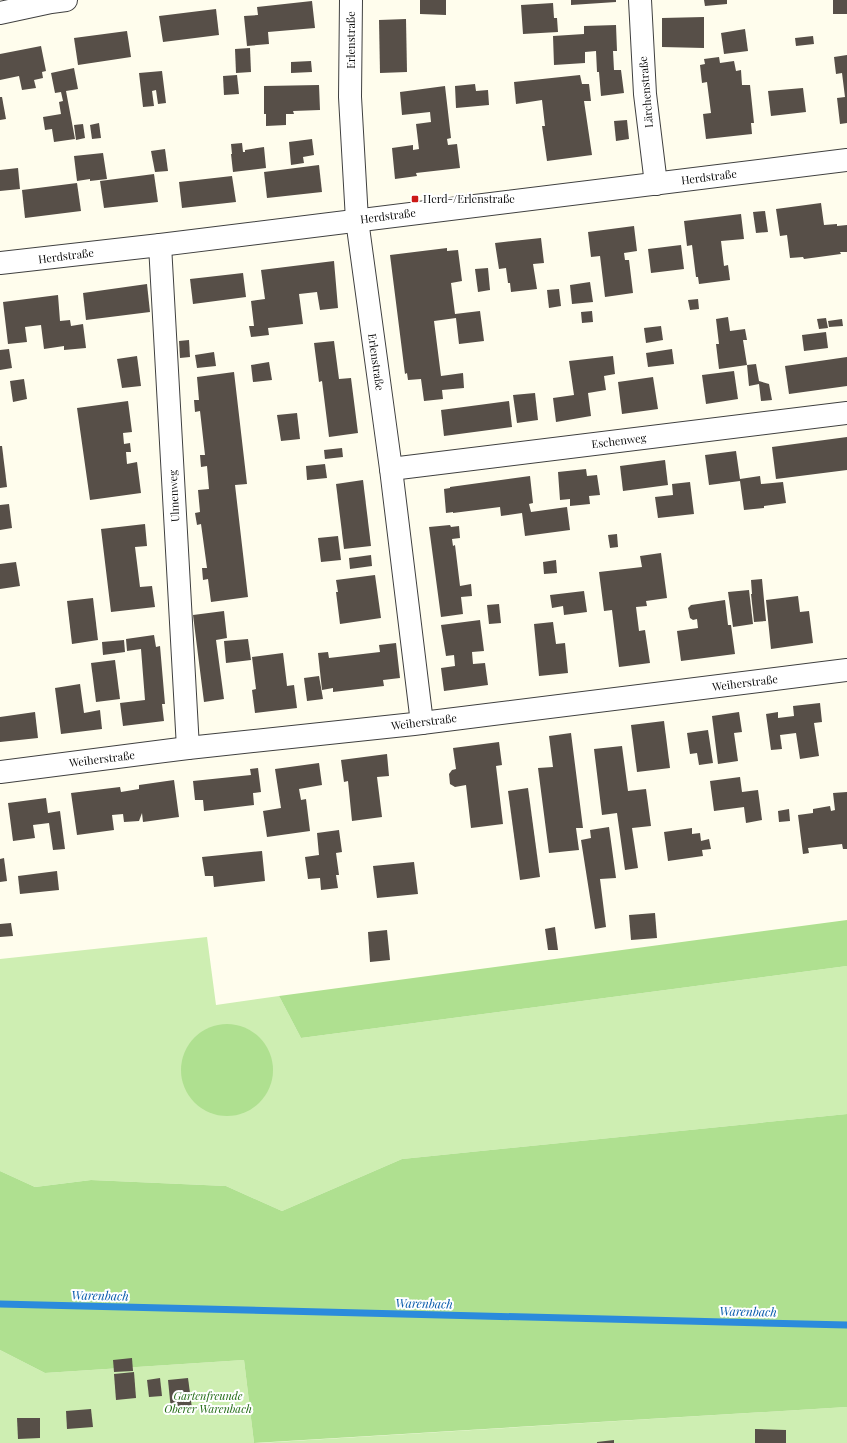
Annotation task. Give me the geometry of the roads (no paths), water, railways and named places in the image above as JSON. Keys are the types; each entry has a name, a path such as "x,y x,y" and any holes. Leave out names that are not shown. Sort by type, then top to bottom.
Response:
{"street":[{"path":"0,13 66,0"},
{"name":"Erlenstraße","path":"351,0 350,97 357,220 422,723"},
{"name":"Lärchenstraße","path":"640,0 645,94 656,184"},
{"name":"Herdstraße","path":"0,263 160,245 847,160"},
{"name":"Ulmenweg","path":"160,245 188,748"},
{"name":"Eschenweg","path":"390,469 847,413"},
{"name":"Weiherstraße","path":"0,772 188,748 422,723 847,670"}],"waterway":[{"name":"Warenbach","path":"0,1304 847,1325"}],"place":[{"name":"Herd-/Erlenstraße","path":"415,199"}],"park label":[{"name":"Gartenfreunde Oberer Warenbach","path":"208,1402"}]}
